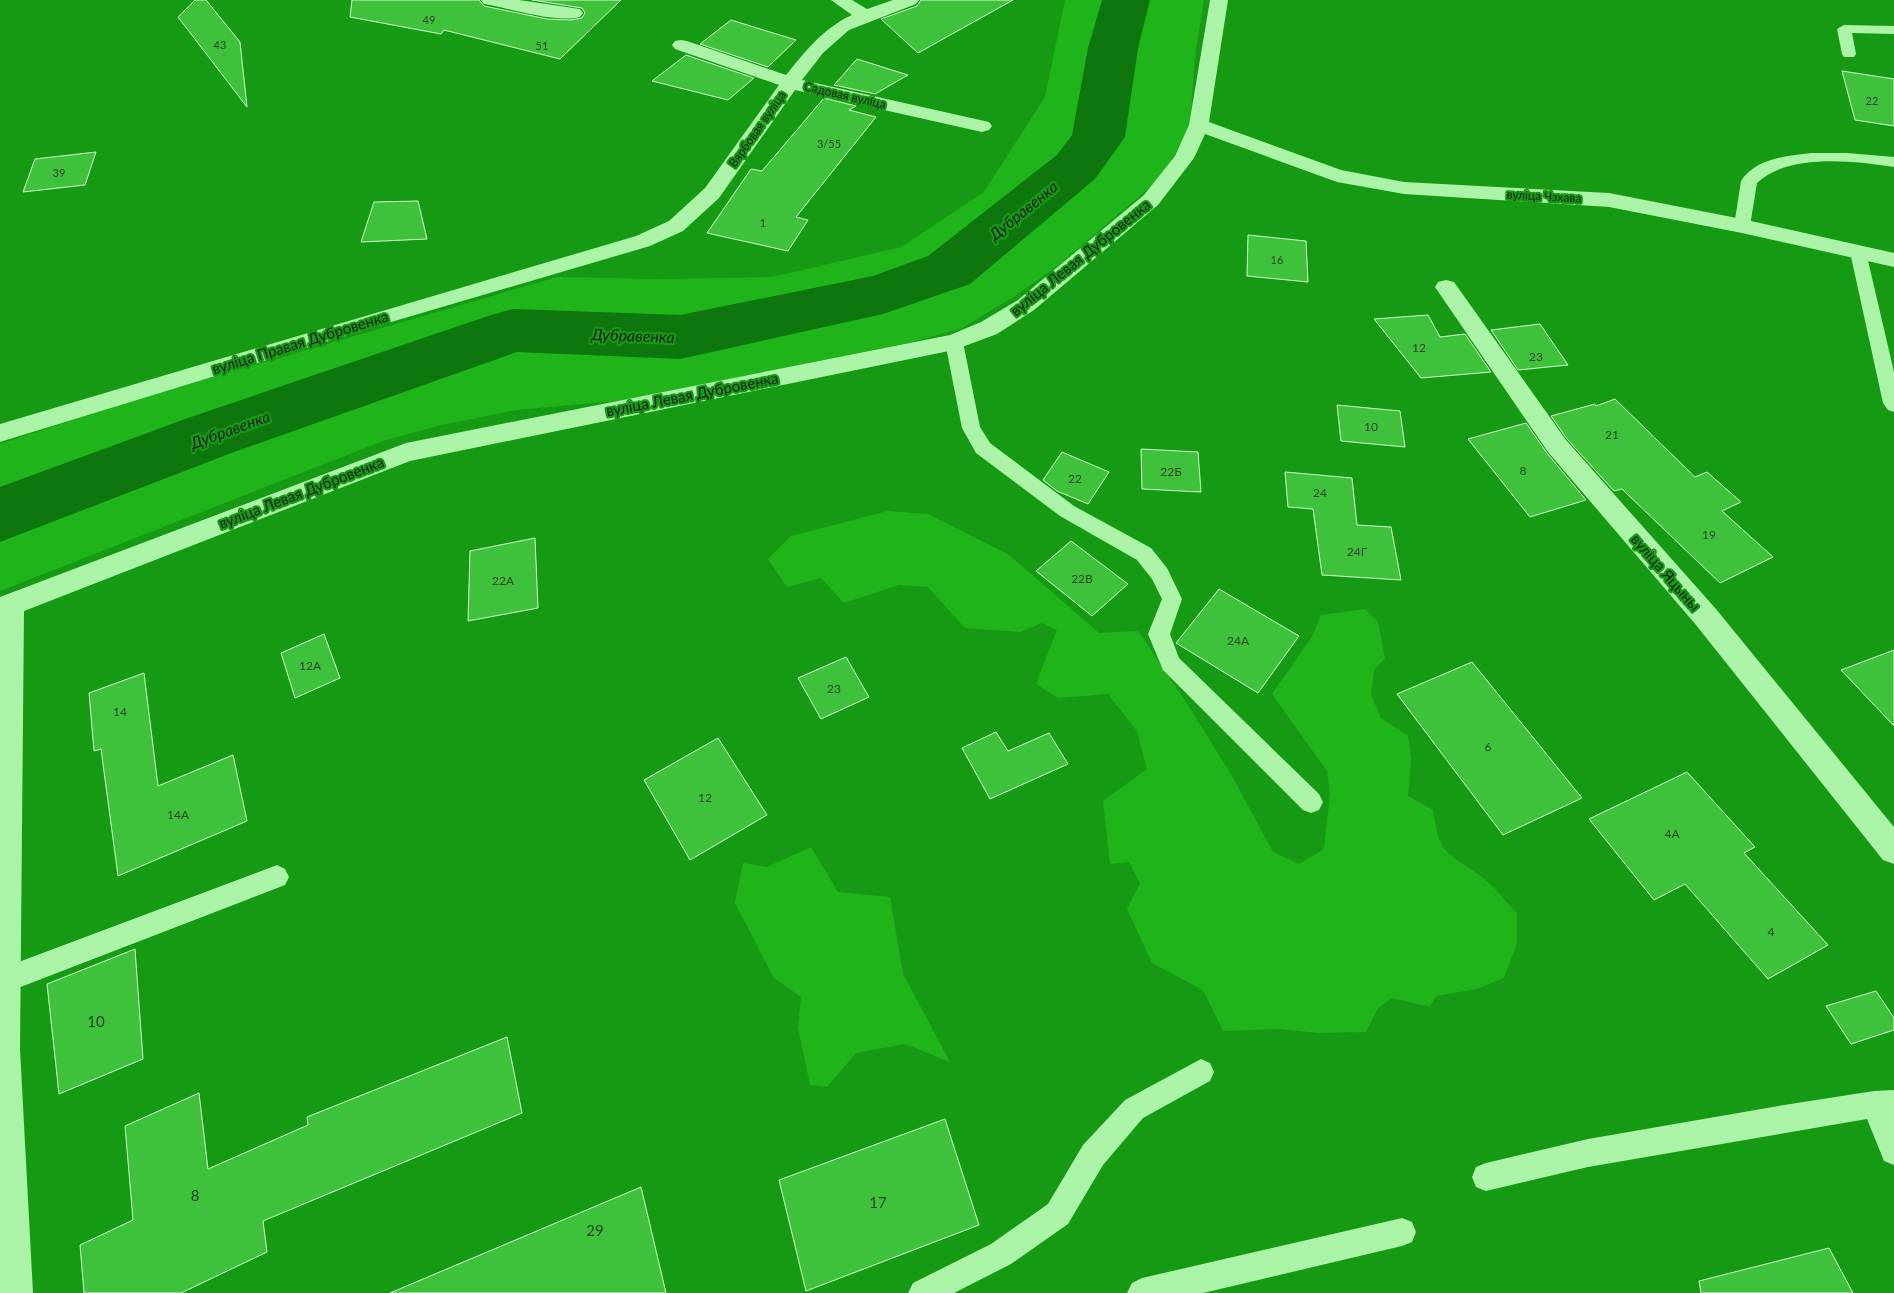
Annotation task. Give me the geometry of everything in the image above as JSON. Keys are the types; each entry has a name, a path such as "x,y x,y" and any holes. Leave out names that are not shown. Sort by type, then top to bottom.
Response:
{"street":[{"path":"490,0 556,12 574,13"},
{"path":"840,0 865,16"},
{"name":"Вярбовая вуліца","path":"602,253 643,241 676,226 712,193 790,83 817,49 843,26 910,0"},
{"name":"вуліца Левая Дубровенка","path":"6,607 406,452 954,342 989,328 1026,306 1150,200 1184,158 1199,125 1219,0"},
{"name":"Садовая вуліца","path":"681,45 790,83 982,126"},
{"name":"вуліца Чэхава","path":"1199,125 1337,176 1404,188 1609,200 1742,226 1894,260"},
{"name":"вуліца Правая Дубровенка","path":"0,433 364,322 602,253"},
{"name":"вуліца Яцыны","path":"1446,288 1557,446 1706,617 1894,850"},
{"path":"6,607 5,980 2,1015 14,1293"}],"lane":[{"path":"1849,54 1844,29 1894,30"},
{"path":"1742,226 1748,181 1766,167 1799,158 1894,162"},
{"path":"1858,252 1894,405"},
{"path":"954,342 971,428 983,448 1067,511 1144,554 1160,574 1172,599 1159,634 1171,664 1311,802"},
{"path":"5,980 277,877"},
{"path":"923,1293 1001,1254 1058,1214 1093,1155 1134,1109 1200,1072"},
{"path":"1486,1177 1588,1153 1884,1103 1894,1151"},
{"path":"1142,1293 1402,1232"}],"green space":[{"path":"1065,0 1204,0 1195,56 1190,127 1162,177 1056,267 1015,296 962,328 913,342 627,400 516,410 441,425 383,441 0,591 0,444 141,398 557,277 658,279 773,277 901,247 984,192 1045,97"},
{"path":"888,511 928,514 1009,555 1099,633 1138,631 1186,702 1232,776 1273,852 1299,864 1324,849 1330,794 1327,771 1272,694 1312,637 1321,615 1365,609 1378,622 1385,658 1374,670 1371,695 1381,718 1408,736 1411,758 1408,796 1433,810 1442,846 1447,852 1487,881 1517,913 1517,943 1504,978 1476,989 1436,996 1430,1007 1392,998 1378,1008 1366,1032 1318,1033 1280,1029 1223,1031 1203,990 1152,963 1127,909 1140,883 1129,862 1110,864 1103,801 1147,769 1137,731 1108,694 1058,698 1036,684 1057,630 1042,623 1020,632 965,628 928,587 899,585 844,603 821,578 787,587 768,559 791,536"},
{"path":"811,847 838,892 890,897 903,974 950,1062 905,1044 856,1053 827,1087 810,1085 798,1028 801,997 774,978 735,903 743,863 767,867"}],"building":[{"path":"195,0 206,0 240,42 247,107 178,17"},
{"path":"352,0 479,0 484,6 547,19 570,20 582,18 585,13 582,8 532,0 621,0 560,59 444,30 441,34 350,17"},
{"path":"921,0 1013,0 918,53 881,19 917,6"},
{"path":"731,20 796,40 768,67 700,44"},
{"path":"686,55 754,78 728,100 652,81"},
{"path":"857,59 908,75 875,94 834,85"},
{"path":"1842,71 1894,79 1894,126 1855,120"},
{"path":"824,98 856,106 849,110 876,117 796,217 808,220 788,251 707,233 751,169 762,171"},
{"path":"96,152 85,185 23,192 35,159"},
{"path":"418,201 427,239 361,242 374,202"},
{"path":"1248,235 1306,241 1308,282 1247,276"},
{"path":"1428,315 1440,337 1465,334 1491,372 1421,378 1374,319"},
{"path":"1540,324 1568,365 1518,370 1491,330"},
{"path":"1615,399 1695,477 1707,472 1741,502 1722,511 1773,557 1720,583 1622,489 1614,491 1567,439 1551,416 1595,404 1596,406"},
{"path":"1337,405 1400,411 1405,447 1341,441"},
{"path":"1526,423 1547,453 1586,500 1530,517 1468,439"},
{"path":"1141,449 1198,452 1201,492 1142,489"},
{"path":"1062,452 1109,472 1088,504 1057,491 1043,480"},
{"path":"1285,472 1352,478 1357,525 1391,527 1401,580 1322,575 1313,509 1288,507"},
{"path":"535,538 538,608 468,621 470,551"},
{"path":"1071,541 1128,584 1092,616 1036,571"},
{"path":"1219,589 1299,636 1258,693 1176,643"},
{"path":"324,634 340,678 295,698 281,653"},
{"path":"1894,650 1894,726 1841,670"},
{"path":"846,657 869,697 821,719 798,678"},
{"path":"1472,662 1582,798 1503,835 1397,694"},
{"path":"144,673 158,786 233,755 247,821 118,876 101,749 94,751 89,693"},
{"path":"996,732 1008,751 1049,733 1068,764 990,799 962,748"},
{"path":"718,738 767,815 690,860 644,780"},
{"path":"1687,772 1755,847 1744,853 1828,945 1768,979 1685,884 1654,900 1589,819"},
{"path":"135,949 143,1059 59,1094 47,984"},
{"path":"1876,991 1894,1018 1894,1030 1851,1044 1826,1006"},
{"path":"507,1037 522,1113 263,1221 267,1252 181,1293 84,1293 80,1245 133,1220 125,1126 199,1093 208,1169 308,1125 307,1117"},
{"path":"945,1119 979,1225 806,1291 779,1180"},
{"path":"641,1187 666,1293 390,1293"},
{"path":"1829,1248 1853,1293 1701,1293 1699,1281"}],"waterway":[{"name":"Дубравенка","path":"0,515 211,435 513,330 680,337 883,294 949,270 1076,167 1098,137 1113,48 1126,0"}]}
